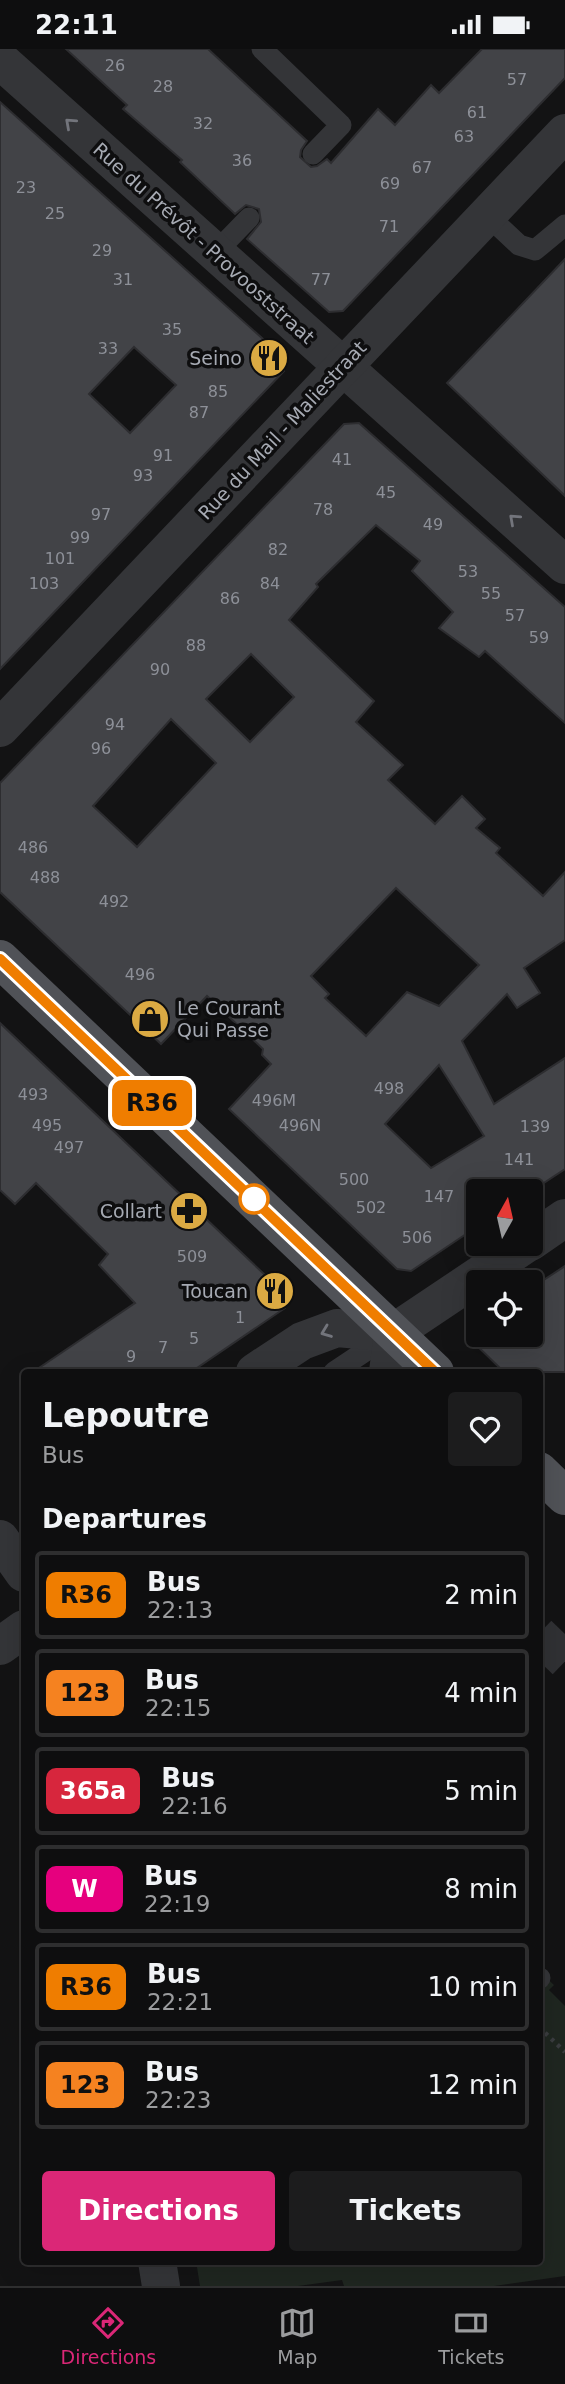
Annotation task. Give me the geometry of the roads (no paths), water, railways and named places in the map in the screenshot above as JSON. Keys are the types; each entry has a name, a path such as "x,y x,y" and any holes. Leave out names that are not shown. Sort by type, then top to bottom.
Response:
{"main road":[{"path":"0,959 432,1369"},
{"path":"543,1475 565,1496"}],"street":[{"name":"Rue du Prévôt - Provooststraat","path":"0,60 565,565"},
{"name":"Rue du Mail - Maliestraat","path":"0,728 565,133"},
{"path":"543,1233 565,1218"},
{"path":"260,1369 302,1341 337,1328 393,1333 507,1257"},
{"path":"388,1369 393,1333"},
{"path":"21,1526 0,1539 21,1569"},
{"path":"0,1646 21,1631"},
{"path":"158,2265 161,2286"}],"lane":[{"path":"262,49 341,125 313,154"},
{"path":"487,215 519,245 536,250 565,225"},
{"path":"216,252 249,218"},
{"path":"339,1369 393,1333"}],"tunnel":[{"path":"543,1657 565,1634"}],"place":[{"name":"Seino","path":"269,358"},
{"name":"Le Courant Qui Passe","path":"150,1019"},
{"name":"Collart","path":"189,1211"},
{"name":"Toucan","path":"275,1291"}]}
